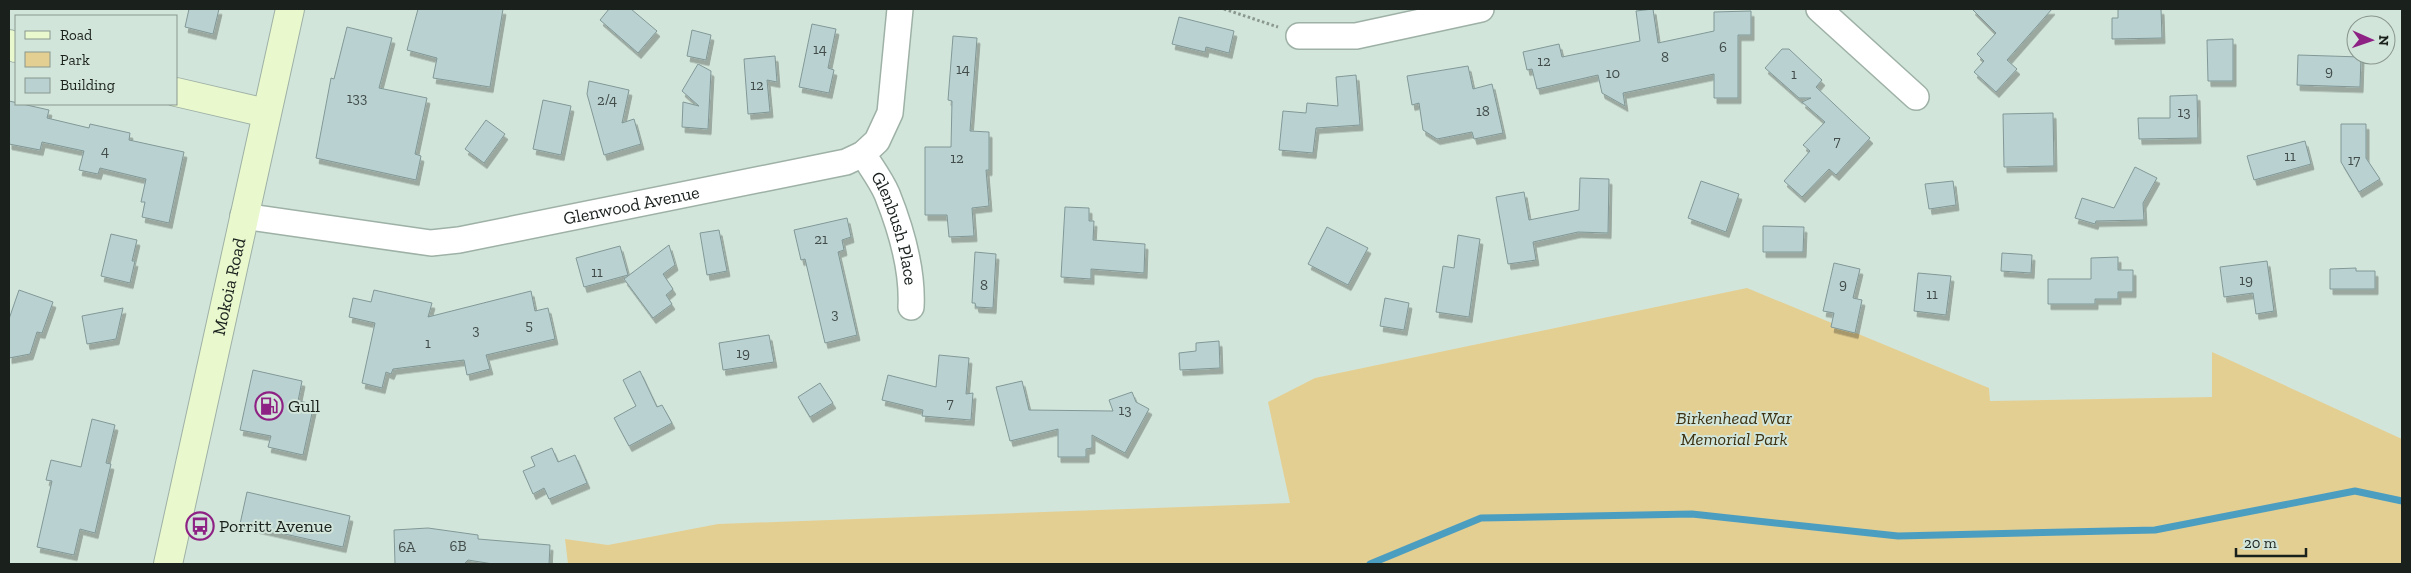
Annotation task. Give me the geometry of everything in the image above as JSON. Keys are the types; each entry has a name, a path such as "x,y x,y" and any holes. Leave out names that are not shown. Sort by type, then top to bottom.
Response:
{"main road":[{"name":"Mokoia Road","path":"168,564 290,9"},
{"path":"178,92 266,113"}],"street":[{"name":"Glenwood Avenue","path":"243,216 430,243 458,240 836,164 863,154 877,141 890,113 900,9"},
{"path":"1299,36 1356,36 1481,9"},
{"path":"1819,9 1916,97"},
{"name":"Glenbush Place","path":"863,154 886,193 903,241 912,292 911,308"}],"path":[{"path":"1224,9 1299,36"}],"green space":[{"name":"Birkenhead War Memorial Park","path":"1747,288 1989,388 1990,401 2212,397 2212,352 2402,439 2402,564 568,564 565,539 608,545 718,524 1290,503 1268,402 1315,378"}],"building":[{"path":"189,9 219,9 213,34 185,27"},
{"path":"418,9 503,9 490,87 433,78 437,58 407,50"},
{"path":"609,9 631,9 657,31 638,53 600,20"},
{"path":"1653,9 1658,43 1714,31 1714,12 1751,11 1751,35 1738,35 1738,98 1714,98 1714,74 1623,93 1625,106 1602,93 1598,75 1537,89 1532,69 1527,70 1523,52 1559,44 1562,57 1640,41 1636,11"},
{"path":"1972,9 2052,9 2007,60 2017,69 1996,92 1974,72 1984,61 1977,54 1996,33"},
{"path":"2118,9 2161,9 2162,38 2112,39 2112,18 2118,18"},
{"path":"1179,17 1234,31 1229,53 1206,47 1205,52 1172,44"},
{"path":"812,24 836,29 828,68 834,70 829,93 799,87"},
{"path":"347,27 392,38 379,88 427,98 415,154 421,156 416,180 316,158 331,78 334,79"},
{"path":"692,30 711,35 706,60 687,56"},
{"path":"953,36 977,38 970,131 989,132 989,170 986,170 989,206 972,208 974,236 949,237 947,215 925,215 925,147 951,147 952,101 948,100"},
{"path":"2233,39 2233,81 2208,81 2207,40"},
{"path":"1782,49 1789,49 1822,80 1816,87 1870,138 1836,175 1829,169 1802,197 1784,181 1810,151 1803,145 1825,122 1802,102 1811,98 1799,98 1765,68"},
{"path":"2298,55 2346,57 2346,65 2361,65 2360,87 2297,85"},
{"path":"775,56 777,82 767,80 770,112 748,114 744,59"},
{"path":"698,64 711,71 708,129 682,127 683,102 699,106 682,91"},
{"path":"1468,66 1473,89 1492,84 1503,133 1474,139 1472,132 1437,139 1423,130 1419,103 1412,105 1407,76"},
{"path":"1356,75 1360,125 1316,128 1313,153 1279,150 1283,111 1306,113 1307,103 1338,106 1336,77"},
{"path":"589,81 629,90 622,123 634,119 641,144 604,155 587,94"},
{"path":"2197,95 2198,138 2139,139 2138,118 2170,118 2170,96"},
{"path":"543,100 571,106 561,155 533,149"},
{"path":"9,101 15,102 15,105 27,105 49,110 47,118 89,128 90,124 130,133 129,140 184,152 169,223 142,217 145,202 141,202 146,179 100,168 98,174 79,170 84,151 42,142 40,150 9,144"},
{"path":"2053,113 2054,166 2004,167 2003,114"},
{"path":"486,120 505,134 484,163 465,149"},
{"path":"2341,124 2366,124 2366,158 2380,179 2359,192 2341,162"},
{"path":"2305,141 2311,164 2254,180 2247,156"},
{"path":"2135,167 2157,178 2143,203 2144,220 2096,221 2095,224 2075,218 2082,198 2114,208"},
{"path":"1580,178 1609,179 1608,233 1578,232 1533,242 1536,260 1508,264 1496,197 1524,192 1529,220 1579,210"},
{"path":"1701,181 1739,194 1726,232 1688,218"},
{"path":"1953,181 1956,205 1929,209 1925,184"},
{"path":"1065,207 1089,208 1089,221 1094,221 1093,240 1145,244 1144,273 1091,269 1091,279 1061,277"},
{"path":"847,218 851,237 842,240 844,250 838,252 857,335 825,343 805,259 801,260 794,230"},
{"path":"1763,226 1804,227 1803,252 1763,252"},
{"path":"1327,227 1368,248 1348,285 1308,264"},
{"path":"719,230 727,271 707,275 700,233"},
{"path":"111,234 137,240 132,261 135,261 130,283 101,276"},
{"path":"1458,235 1480,239 1469,317 1436,312 1443,266 1454,268"},
{"path":"669,245 675,265 663,274 673,289 666,295 672,304 653,318 624,279"},
{"path":"620,246 628,275 584,287 576,258"},
{"path":"975,252 996,254 993,308 976,307 975,303 972,303"},
{"path":"2002,253 2032,255 2031,273 2001,271"},
{"path":"2118,257 2118,270 2133,270 2133,292 2118,292 2118,299 2095,299 2095,304 2048,304 2048,279 2091,279 2091,258"},
{"path":"2267,261 2274,311 2256,314 2253,293 2224,297 2220,267"},
{"path":"1834,263 1860,269 1853,298 1862,300 1855,333 1831,327 1834,313 1823,311"},
{"path":"2356,268 2356,271 2375,271 2375,289 2330,289 2330,269"},
{"path":"1918,273 1951,276 1946,315 1914,311"},
{"path":"19,290 53,302 42,333 37,332 30,354 9,358 9,319"},
{"path":"374,290 432,303 428,317 531,291 535,311 548,308 555,339 486,355 490,369 467,375 464,360 393,369 391,374 386,372 382,388 362,383 375,323 349,317 353,298 371,302"},
{"path":"1385,298 1409,303 1404,330 1380,326"},
{"path":"123,308 116,339 87,344 82,316"},
{"path":"769,335 774,362 723,370 719,343"},
{"path":"1219,341 1220,368 1180,370 1179,353 1196,351 1196,343"},
{"path":"939,355 969,358 966,394 973,393 971,420 922,416 923,410 882,400 888,375 936,387"},
{"path":"253,370 302,381 298,401 314,404 303,455 268,447 271,436 240,430"},
{"path":"640,371 657,407 662,405 672,423 629,446 614,418 636,406 623,380"},
{"path":"1022,381 1029,410 1113,411 1109,400 1132,392 1136,402 1149,409 1125,453 1092,435 1092,448 1086,449 1086,457 1058,457 1058,429 1010,441 996,387"},
{"path":"820,383 833,403 810,417 798,397"},
{"path":"92,419 115,425 106,463 111,464 95,533 80,529 74,555 37,547 52,481 46,480 51,460 81,467"},
{"path":"552,448 558,462 575,455 587,483 549,499 544,488 533,494 523,471 535,466 531,457"},
{"path":"247,492 350,516 343,547 240,524"},
{"path":"428,528 478,535 478,539 550,545 549,564 493,564 468,560 464,564 395,564 394,530"}],"waterway":[{"path":"1370,564 1481,518 1692,514 1898,536 2155,530 2355,491 2402,501"}],"place":[{"name":"Gull","path":"269,406"},
{"name":"Porritt Avenue","path":"200,526"}]}
